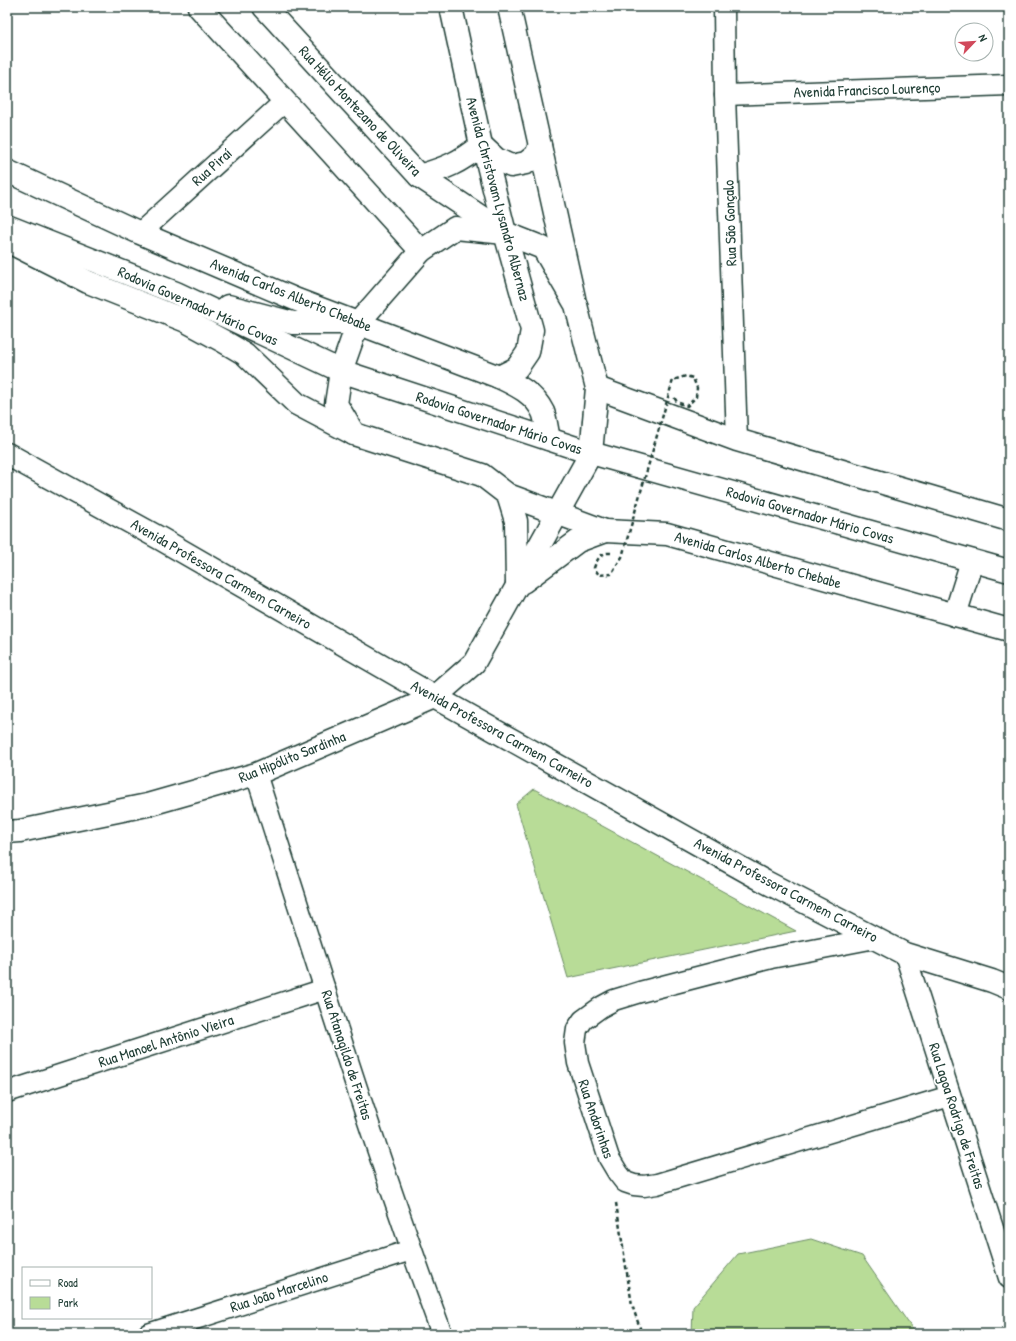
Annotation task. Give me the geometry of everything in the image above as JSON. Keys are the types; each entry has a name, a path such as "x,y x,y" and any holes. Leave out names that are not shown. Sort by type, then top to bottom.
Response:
{"main road":[{"path":"199,7 421,251"},
{"name":"Rua Hélio Montezano de Oliveira","path":"264,7 418,176 505,233"},
{"name":"Avenida Christovam Lysandro Albernaz","path":"451,7 481,145 487,161 532,330 528,352 517,368 499,377"},
{"path":"510,7 576,305 597,388 591,453"},
{"path":"418,176 456,163 481,145 496,159 511,166 526,163 536,155 540,145"},
{"name":"Avenida Carlos Alberto Chebabe","path":"7,172 140,234 296,300 499,377 522,388 535,400 543,412 549,439"},
{"name":"Rodovia Governador Mário Covas","path":"7,226 176,293 340,371 591,453 1009,571"},
{"path":"354,434 336,404 340,371 358,323 421,251 455,228 505,233 543,248 576,305"},
{"name":"Avenida Carlos Alberto Chebabe","path":"7,241 88,282 186,321 223,341 245,354 297,404 354,434 482,475 508,495 605,531 666,534 1009,630"},
{"path":"176,293 293,323 358,323"},
{"path":"597,388 737,440 1009,520"},
{"name":"Rua Hipólito Sardinha","path":"7,832 20,831 147,805 256,774 435,697 474,663 591,453"},
{"name":"Avenida Professora Carmem Carneiro","path":"7,454 162,539 435,697 764,881 905,954 992,981 1009,988"},
{"path":"508,495 516,521 517,586"},
{"path":"517,586 578,541 605,531"},
{"path":"955,615 972,561"}],"street":[{"name":"Rua São Gonçalo","path":"724,7 725,95 737,440"},
{"name":"Avenida Francisco Lourenço","path":"725,95 1009,85"},
{"name":"Rua Piraí","path":"140,234 285,101"},
{"name":"Rua Atanagildo de Freitas","path":"256,774 411,1250 442,1334"},
{"name":"Rua Andorinhas","path":"875,938 771,958 640,992 614,1000 591,1013 576,1029 575,1043 578,1063 608,1158 625,1182 644,1186 657,1184 950,1096"},
{"name":"Rua Lagoa Rodrigo de Freitas","path":"905,954 1009,1278"},
{"name":"Rua Manoel Antônio Vieira","path":"7,1092 325,989"},
{"name":"Rua João Marcelino","path":"148,1334 411,1250"}],"path":[{"path":"612,553 606,553 597,558 594,568 599,575 611,574 622,557 673,380 686,376 693,378 697,388 696,397 686,406 676,402 674,397"},
{"path":"615,1197 632,1305 642,1334"}],"green space":[{"path":"534,789 796,931 568,978 516,804"},
{"path":"811,1239 862,1256 916,1334 692,1334 693,1307 738,1254"}]}
